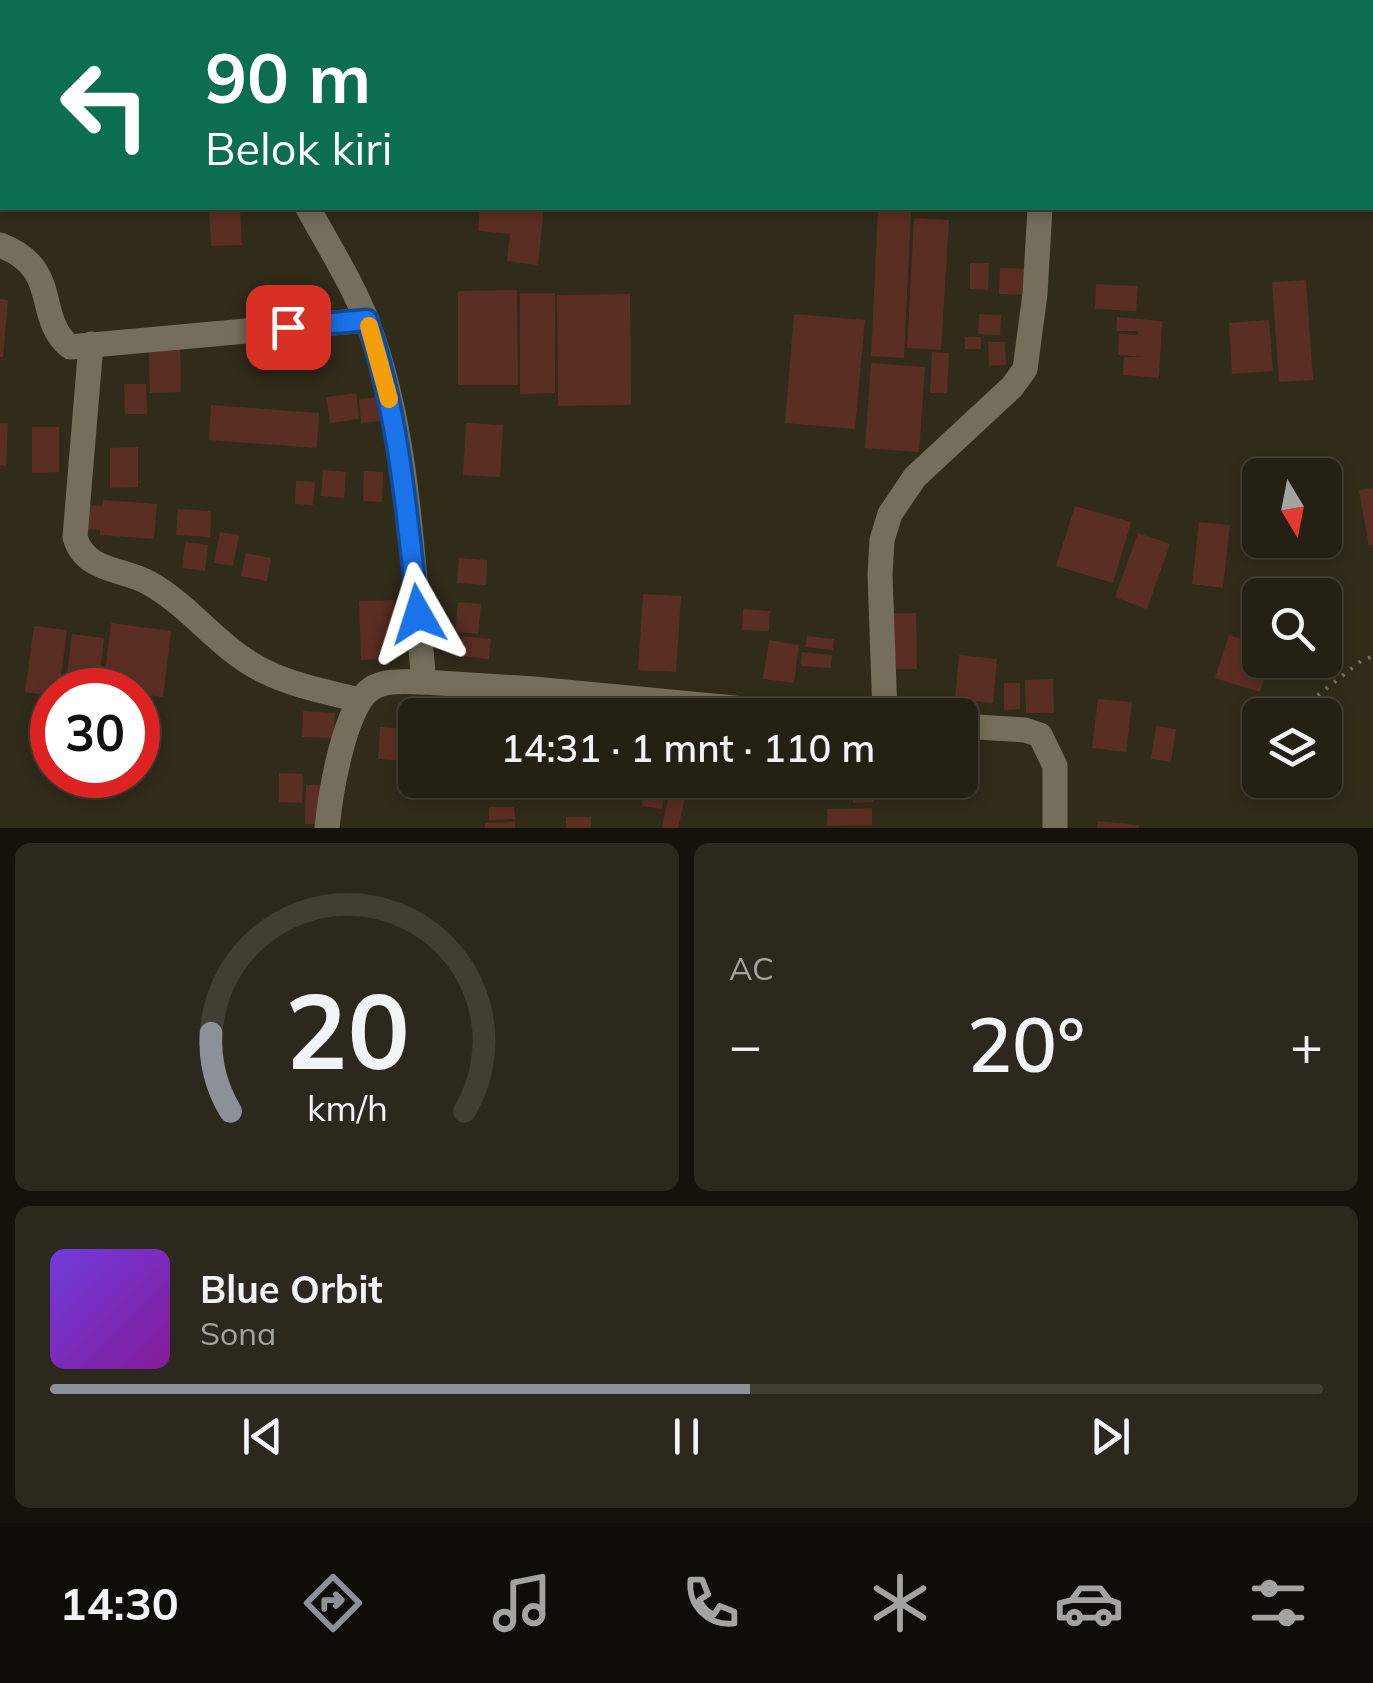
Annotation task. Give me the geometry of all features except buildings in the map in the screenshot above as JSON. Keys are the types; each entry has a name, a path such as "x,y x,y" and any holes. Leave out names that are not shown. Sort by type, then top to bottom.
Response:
{"street":[{"path":"311,210 367,320 382,367 396,431 424,682"},
{"path":"884,698 880,574 882,540 890,514 915,477 1012,388 1024,369 1040,210"},
{"path":"0,246 16,252 38,270 63,341 70,347 367,320"},
{"path":"91,344 75,537 79,551 90,561 143,579 171,596 228,648 262,671 301,686 359,700"},
{"path":"327,828 348,727 359,700 376,686 424,682 634,698"},
{"path":"978,727 1025,730 1040,735 1056,766 1055,828"}],"path":[{"path":"1315,698 1373,656"}],"slow traffic":[{"path":"369,326 389,399"}],"route":[{"path":"288,327 367,320 396,431 418,614"}]}
